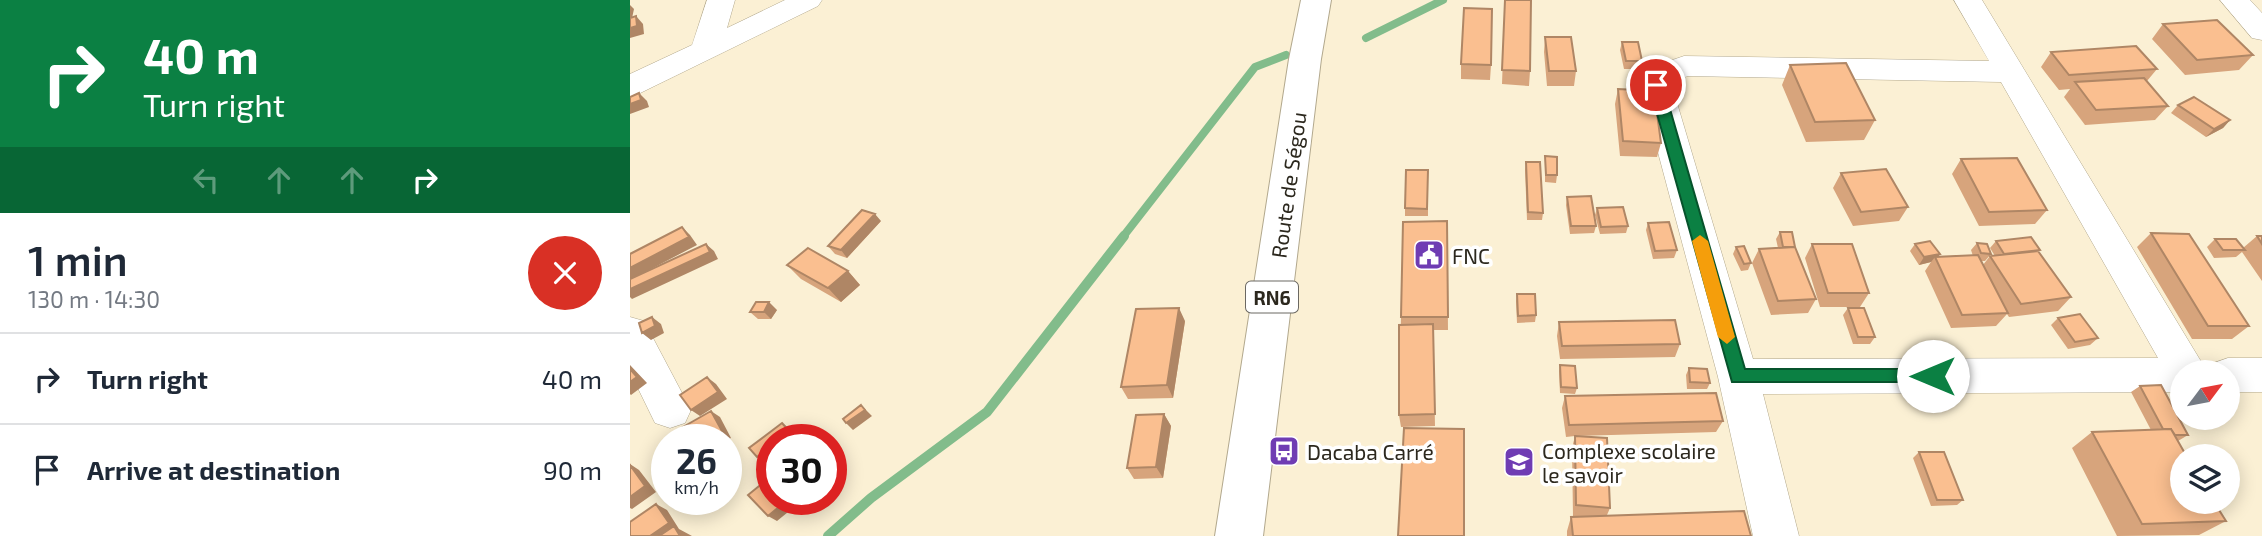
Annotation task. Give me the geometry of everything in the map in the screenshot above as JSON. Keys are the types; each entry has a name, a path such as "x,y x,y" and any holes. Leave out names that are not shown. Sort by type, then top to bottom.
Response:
{"highway":[{"name":"Route de Ségou","path":"1239,536 1305,59 1316,0"}],"street":[{"path":"705,50 721,0"},
{"path":"630,88 808,0"},
{"path":"1968,0 2180,360"},
{"path":"2234,0 2262,31"},
{"path":"1776,536 1738,377 1656,85 1666,73 1684,66 2010,72"},
{"path":"630,333 670,410"},
{"path":"2240,375 2262,375"},
{"path":"1738,377 2170,376"}],"building":[{"path":"1505,0 1531,0 1530,71 1502,70"},
{"path":"1464,8 1492,9 1491,65 1461,64"},
{"path":"636,16 637,26 630,28 630,18"},
{"path":"2217,20 2253,55 2197,60 2163,24"},
{"path":"1545,37 1571,37 1576,71 1549,71"},
{"path":"1622,42 1638,42 1642,61 1626,61"},
{"path":"2136,46 2157,69 2069,75 2051,52"},
{"path":"1846,63 1875,120 1815,122 1790,65"},
{"path":"2144,78 2168,106 2096,110 2075,82"},
{"path":"1618,89 1654,91 1661,143 1623,141"},
{"path":"639,93 641,100 630,104 630,97"},
{"path":"2194,97 2230,120 2214,129 2178,105"},
{"path":"1545,156 1557,157 1557,175 1546,175"},
{"path":"2017,158 2047,210 1989,212 1961,159"},
{"path":"1526,162 1540,162 1543,213 1528,212"},
{"path":"1886,169 1908,207 1861,212 1841,173"},
{"path":"1406,170 1428,170 1427,209 1405,208"},
{"path":"1591,196 1596,226 1571,226 1567,197"},
{"path":"1623,207 1628,226 1601,227 1597,208"},
{"path":"862,210 875,214 841,250 828,246"},
{"path":"1447,221 1448,317 1401,317 1403,222"},
{"path":"1669,222 1677,250 1655,251 1648,223"},
{"path":"682,227 689,237 630,268 630,254"},
{"path":"1780,232 1792,232 1795,247 1783,247"},
{"path":"2151,233 2189,234 2249,326 2208,326"},
{"path":"2031,237 2040,250 2004,254 1996,241"},
{"path":"2215,239 2236,239 2245,250 2223,250"},
{"path":"1930,241 1940,254 1924,257 1915,244"},
{"path":"1977,243 1987,244 1991,254 1981,253"},
{"path":"706,244 710,252 630,289 630,279"},
{"path":"1812,244 1852,244 1869,293 1828,293"},
{"path":"1744,246 1751,263 1744,264 1736,247"},
{"path":"1795,247 1816,299 1778,301 1759,249"},
{"path":"808,248 848,271 828,288 787,265"},
{"path":"2038,251 2071,297 2021,304 1990,256"},
{"path":"1978,255 2008,313 1962,315 1935,257"},
{"path":"1517,294 1535,294 1536,315 1518,316"},
{"path":"756,302 769,302 764,312 750,312"},
{"path":"1179,308 1167,385 1121,387 1136,309"},
{"path":"1848,308 1864,308 1875,337 1858,337"},
{"path":"2080,314 2098,338 2075,342 2058,318"},
{"path":"652,317 655,326 642,333 639,323"},
{"path":"1675,320 1680,344 1562,346 1559,322"},
{"path":"1433,324 1435,414 1399,415 1399,325"},
{"path":"1560,365 1575,366 1577,388 1561,387"},
{"path":"1689,368 1707,369 1710,383 1690,382"},
{"path":"630,369 637,377 630,382"},
{"path":"707,377 718,392 691,410 680,395"},
{"path":"2161,385 2170,402 2170,429 2163,429 2140,386"},
{"path":"1716,393 1723,421 1569,425 1565,396"},
{"path":"861,405 865,410 846,423 843,419"},
{"path":"711,411 718,424 688,424"},
{"path":"1164,414 1156,467 1127,468 1136,415"},
{"path":"1404,428 1464,429 1464,536 1398,536"},
{"path":"2172,430 2185,430 2188,435 2175,435"},
{"path":"2172,430 2180,444 2170,444 2170,514 2222,514 2226,521 2142,524 2092,432"},
{"path":"1575,436 1607,438 1610,508 1576,505"},
{"path":"756,443 756,456 749,448"},
{"path":"1919,452 1944,452 1963,500 1937,500"},
{"path":"630,465 645,486 630,497"},
{"path":"756,488 756,503 748,495"},
{"path":"651,507 651,515 664,515 669,523 650,536 630,536 630,522"},
{"path":"1744,511 1751,536 1573,536 1571,517"},
{"path":"674,526 680,536 659,536"}],"waterway":[{"path":"1366,38 1443,0"},
{"path":"1122,238 1255,67 1286,55"},
{"path":"828,536 871,498 987,412 1124,236"}],"slow traffic":[{"path":"1700,241 1727,337"}],"place":[{"name":"FNC","path":"1429,255"},
{"name":"Dacaba Carré","path":"1284,451"},
{"name":"Complexe scolaire le savoir","path":"1519,462"}],"route":[{"path":"1656,85 1738,377 1933,376"}]}
